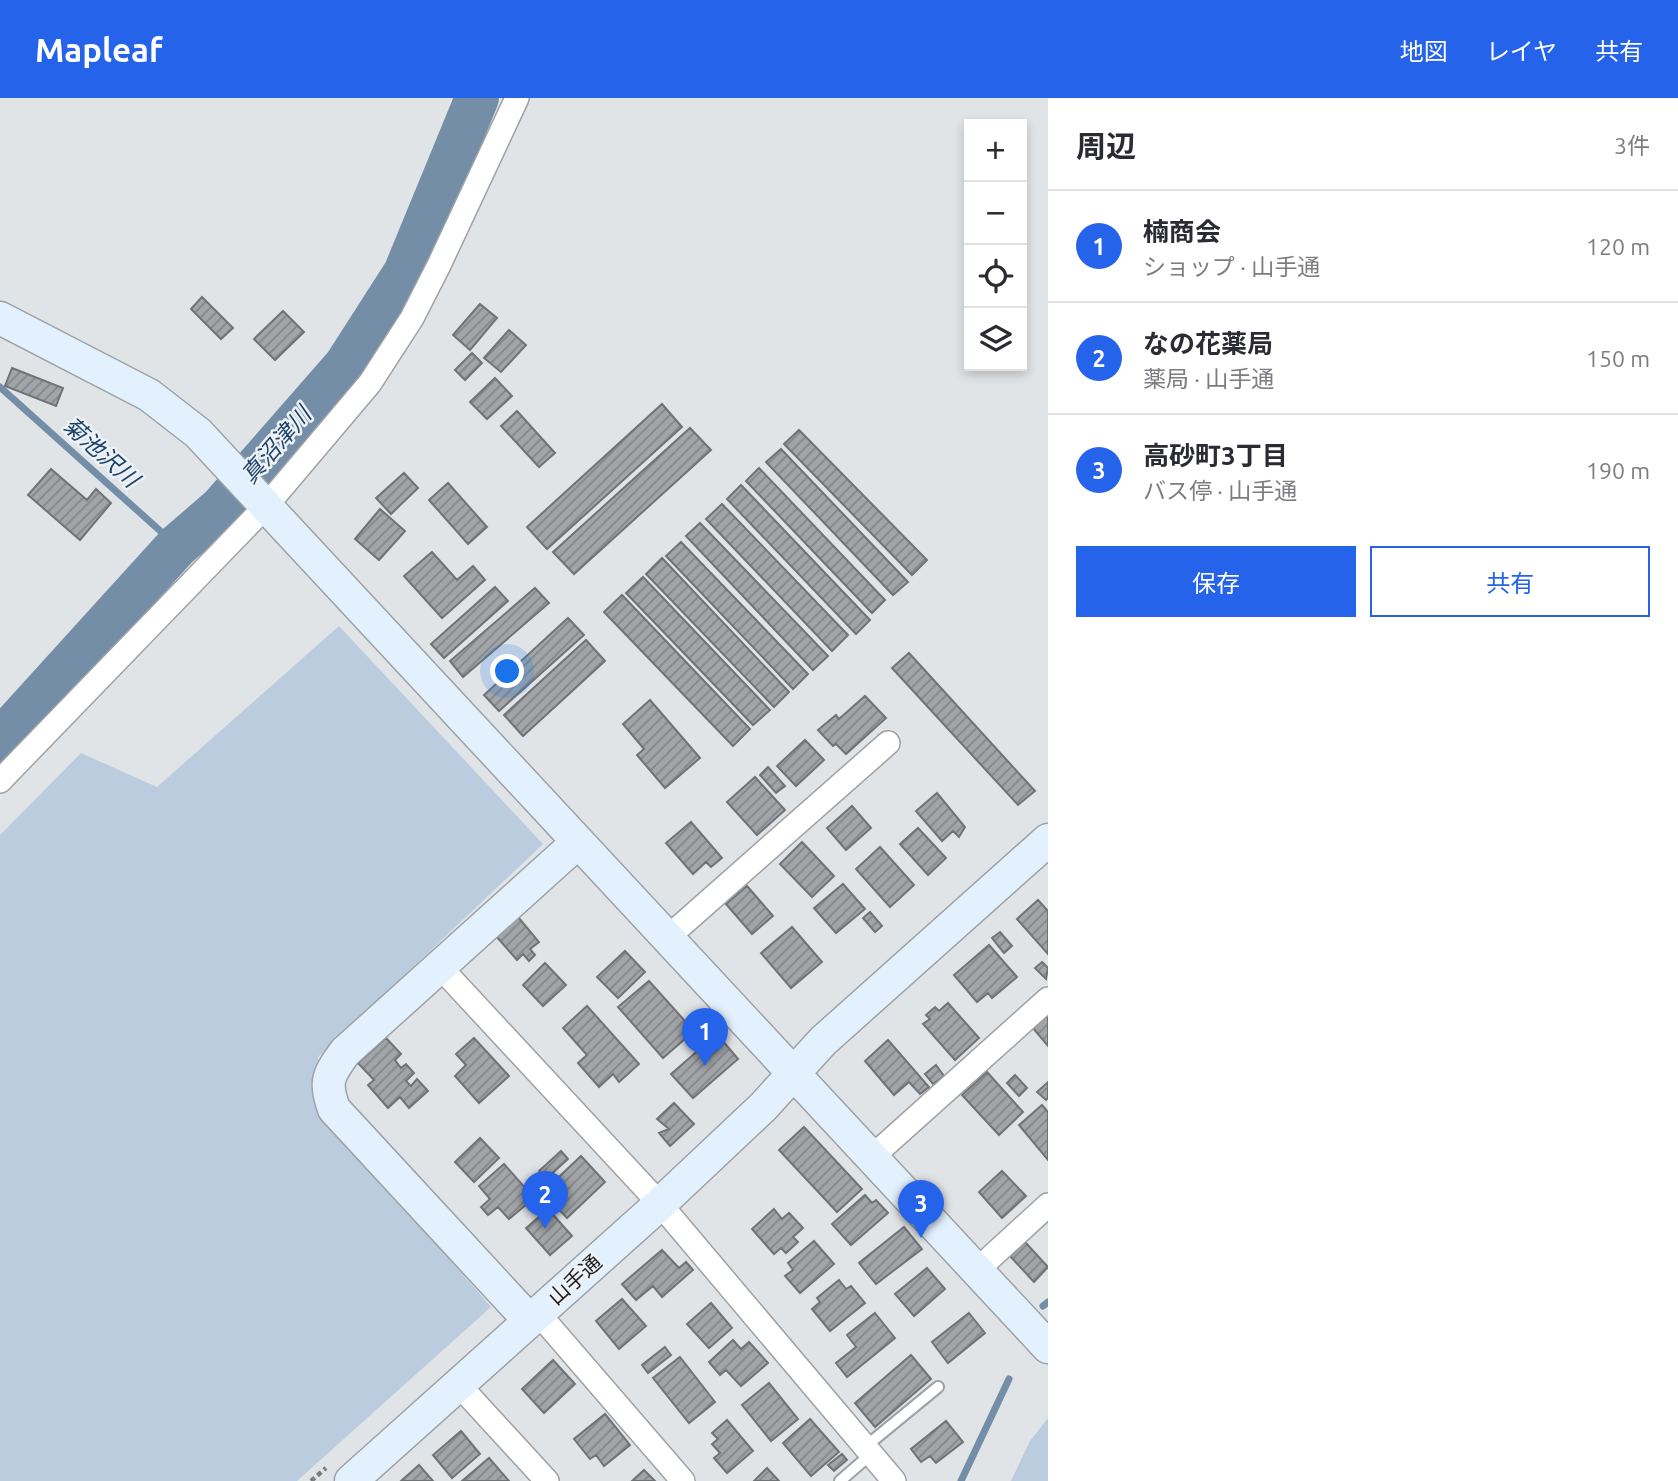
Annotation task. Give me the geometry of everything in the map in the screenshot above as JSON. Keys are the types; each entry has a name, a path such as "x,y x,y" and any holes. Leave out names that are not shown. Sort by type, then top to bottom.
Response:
{"street":[{"path":"0,781 370,383 412,318 517,98"},
{"path":"0,318 149,395 198,433 1048,1347"},
{"path":"667,938 888,743"},
{"name":"山手通","path":"351,1481 660,1204 795,1074 823,1041 1048,840"},
{"path":"578,842 345,1052 332,1070 327,1088 334,1109 534,1317 683,1481"},
{"path":"441,968 660,1204 894,1481"},
{"path":"872,1157 1048,999"},
{"path":"977,1270 1048,1205"},
{"path":"458,1384 547,1481"}],"lane":[{"path":"840,1481 868,1451 938,1387"}],"shaded area":[{"path":"339,626 543,844 318,1057 314,1103 491,1307 297,1481 0,1481 0,835 81,753 157,787"},
{"path":"1048,1418 1048,1481 1011,1481 1030,1441"}],"building":[{"path":"202,297 233,328 221,339 191,309"},
{"path":"480,304 497,318 470,350 453,335"},
{"path":"283,311 304,332 275,360 254,339"},
{"path":"509,330 526,345 501,372 484,358"},
{"path":"472,353 482,363 465,380 455,370"},
{"path":"12,368 63,388 56,406 5,386"},
{"path":"495,378 512,396 487,419 470,402"},
{"path":"662,404 682,427 547,549 527,527"},
{"path":"517,411 555,453 539,467 501,426"},
{"path":"690,428 711,450 574,574 553,552"},
{"path":"799,430 927,560 912,575 784,444"},
{"path":"781,449 908,582 893,595 766,462"},
{"path":"759,468 885,600 872,613 746,481"},
{"path":"51,469 87,500 96,489 111,503 80,540 28,495"},
{"path":"404,473 418,488 391,514 376,498"},
{"path":"448,483 487,527 468,544 429,500"},
{"path":"741,485 870,620 856,634 727,499"},
{"path":"722,504 848,635 832,651 706,519"},
{"path":"380,509 405,531 379,560 355,539"},
{"path":"700,523 828,656 813,670 686,536"},
{"path":"681,542 808,674 793,689 666,556"},
{"path":"432,552 457,580 473,566 485,580 442,618 404,576"},
{"path":"662,558 789,692 774,707 646,574"},
{"path":"643,577 770,710 753,725 626,593"},
{"path":"495,587 508,601 444,658 431,644"},
{"path":"535,588 549,603 463,677 450,661"},
{"path":"622,595 750,729 733,746 604,612"},
{"path":"568,618 584,635 499,711 484,695"},
{"path":"586,640 605,661 523,736 504,715"},
{"path":"909,653 1035,791 1018,805 892,668"},
{"path":"865,696 886,718 846,754 836,744 833,746 818,730 836,715 839,719"},
{"path":"650,700 700,758 665,788 637,755 644,749 623,724"},
{"path":"805,740 824,760 796,786 777,766"},
{"path":"768,767 785,786 776,793 760,775"},
{"path":"755,777 785,810 757,835 727,802"},
{"path":"937,793 965,827 959,837 953,831 942,841 916,811"},
{"path":"852,806 871,828 846,850 827,828"},
{"path":"691,822 722,858 711,867 706,862 693,874 666,843"},
{"path":"918,828 946,858 928,875 900,844"},
{"path":"802,842 834,876 812,897 780,864"},
{"path":"880,847 914,885 890,907 856,869"},
{"path":"843,884 865,909 836,933 814,908"},
{"path":"747,886 773,916 752,934 726,904"},
{"path":"1038,900 1048,911 1048,954 1017,919"},
{"path":"870,912 882,926 875,932 863,918"},
{"path":"518,917 539,942 530,949 535,955 529,961 523,954 517,960 496,936"},
{"path":"792,927 822,962 791,988 761,953"},
{"path":"1000,932 1012,946 1004,953 992,938"},
{"path":"989,945 1017,977 992,998 988,993 977,1002 954,975"},
{"path":"625,951 645,972 618,998 597,977"},
{"path":"1042,962 1048,968 1046,979 1035,968"},
{"path":"545,963 566,985 543,1006 523,985"},
{"path":"649,981 694,1031 663,1058 618,1007"},
{"path":"948,1003 979,1038 955,1060 923,1024 930,1019 926,1015 935,1007 939,1011"},
{"path":"587,1006 639,1064 619,1082 613,1074 599,1087 578,1063 587,1055 563,1028"},
{"path":"1048,1015 1048,1046 1033,1028"},
{"path":"717,1034 738,1059 693,1098 671,1074"},
{"path":"386,1038 401,1054 395,1060 401,1068 406,1064 414,1073 406,1081 411,1086 417,1079 428,1091 409,1108 400,1097 388,1108 368,1085 374,1080 358,1063"},
{"path":"474,1038 509,1076 479,1103 455,1076 466,1065 456,1054"},
{"path":"888,1040 929,1087 920,1094 909,1082 894,1095 865,1061"},
{"path":"936,1065 944,1076 933,1084 925,1074"},
{"path":"987,1072 1023,1112 999,1135 962,1095"},
{"path":"1015,1075 1027,1088 1019,1096 1007,1083"},
{"path":"1048,1082 1048,1098 1046,1100 1037,1092"},
{"path":"674,1103 694,1124 670,1146 659,1133 669,1129 657,1119"},
{"path":"1042,1105 1048,1112 1048,1160 1019,1125"},
{"path":"804,1127 862,1189 837,1212 779,1150"},
{"path":"480,1138 499,1158 474,1182 455,1162"},
{"path":"561,1151 568,1159 546,1179 539,1171"},
{"path":"581,1156 605,1182 567,1218 543,1192"},
{"path":"504,1164 534,1198 509,1219 498,1207 488,1215 481,1207 490,1199 479,1186"},
{"path":"1002,1171 1026,1196 1002,1218 979,1192"},
{"path":"865,1195 872,1203 876,1200 888,1213 851,1245 832,1224"},
{"path":"548,1209 572,1236 550,1255 526,1228"},
{"path":"774,1209 782,1219 789,1213 803,1228 793,1237 798,1242 786,1253 781,1248 774,1254 752,1229"},
{"path":"904,1227 922,1249 876,1284 859,1263"},
{"path":"814,1241 834,1264 800,1293 785,1276 793,1270 788,1263"},
{"path":"1025,1242 1048,1267 1034,1282 1010,1256"},
{"path":"662,1250 679,1268 686,1262 693,1270 662,1297 653,1286 636,1300 622,1284"},
{"path":"927,1268 945,1289 914,1316 895,1294"},
{"path":"839,1280 846,1289 851,1286 865,1303 830,1331 812,1309 820,1302 817,1298"},
{"path":"622,1299 646,1326 619,1349 596,1321"},
{"path":"711,1303 732,1328 709,1348 687,1324"},
{"path":"875,1313 895,1338 847,1377 836,1363 856,1347 847,1335"},
{"path":"969,1313 985,1333 948,1363 932,1342"},
{"path":"733,1340 741,1349 749,1342 768,1363 741,1386 726,1370 720,1375 709,1362"},
{"path":"665,1347 671,1355 648,1373 642,1365"},
{"path":"911,1355 931,1379 875,1427 855,1403"},
{"path":"680,1357 715,1402 689,1423 653,1378"},
{"path":"553,1360 575,1384 544,1413 522,1389"},
{"path":"769,1383 798,1419 771,1441 742,1405"},
{"path":"605,1414 630,1445 604,1466 596,1455 590,1459 574,1439"},
{"path":"810,1419 839,1452 811,1476 783,1443"},
{"path":"727,1420 753,1451 727,1473 714,1458 720,1453 712,1444 718,1439 712,1433"},
{"path":"946,1421 963,1442 936,1463 930,1456 921,1462 911,1449"},
{"path":"461,1431 480,1454 452,1478 433,1455"},
{"path":"842,1454 847,1460 834,1471 828,1465"},
{"path":"489,1458 509,1481 462,1481"},
{"path":"419,1465 433,1481 401,1481"},
{"path":"767,1468 779,1481 754,1481"},
{"path":"644,1470 655,1481 632,1481"}],"waterway":[{"name":"真沼津川","path":"0,741 177,546 221,508 346,365 405,273 477,98"},
{"name":"菊池沢川","path":"0,387 177,546"},
{"path":"1043,1306 1048,1302"},
{"path":"961,1481 1009,1379"}],"place":[{"name":"楠商会","path":"705,1066"},
{"name":"なの花薬局","path":"545,1229"},
{"name":"高砂町3丁目","path":"921,1238"}]}
